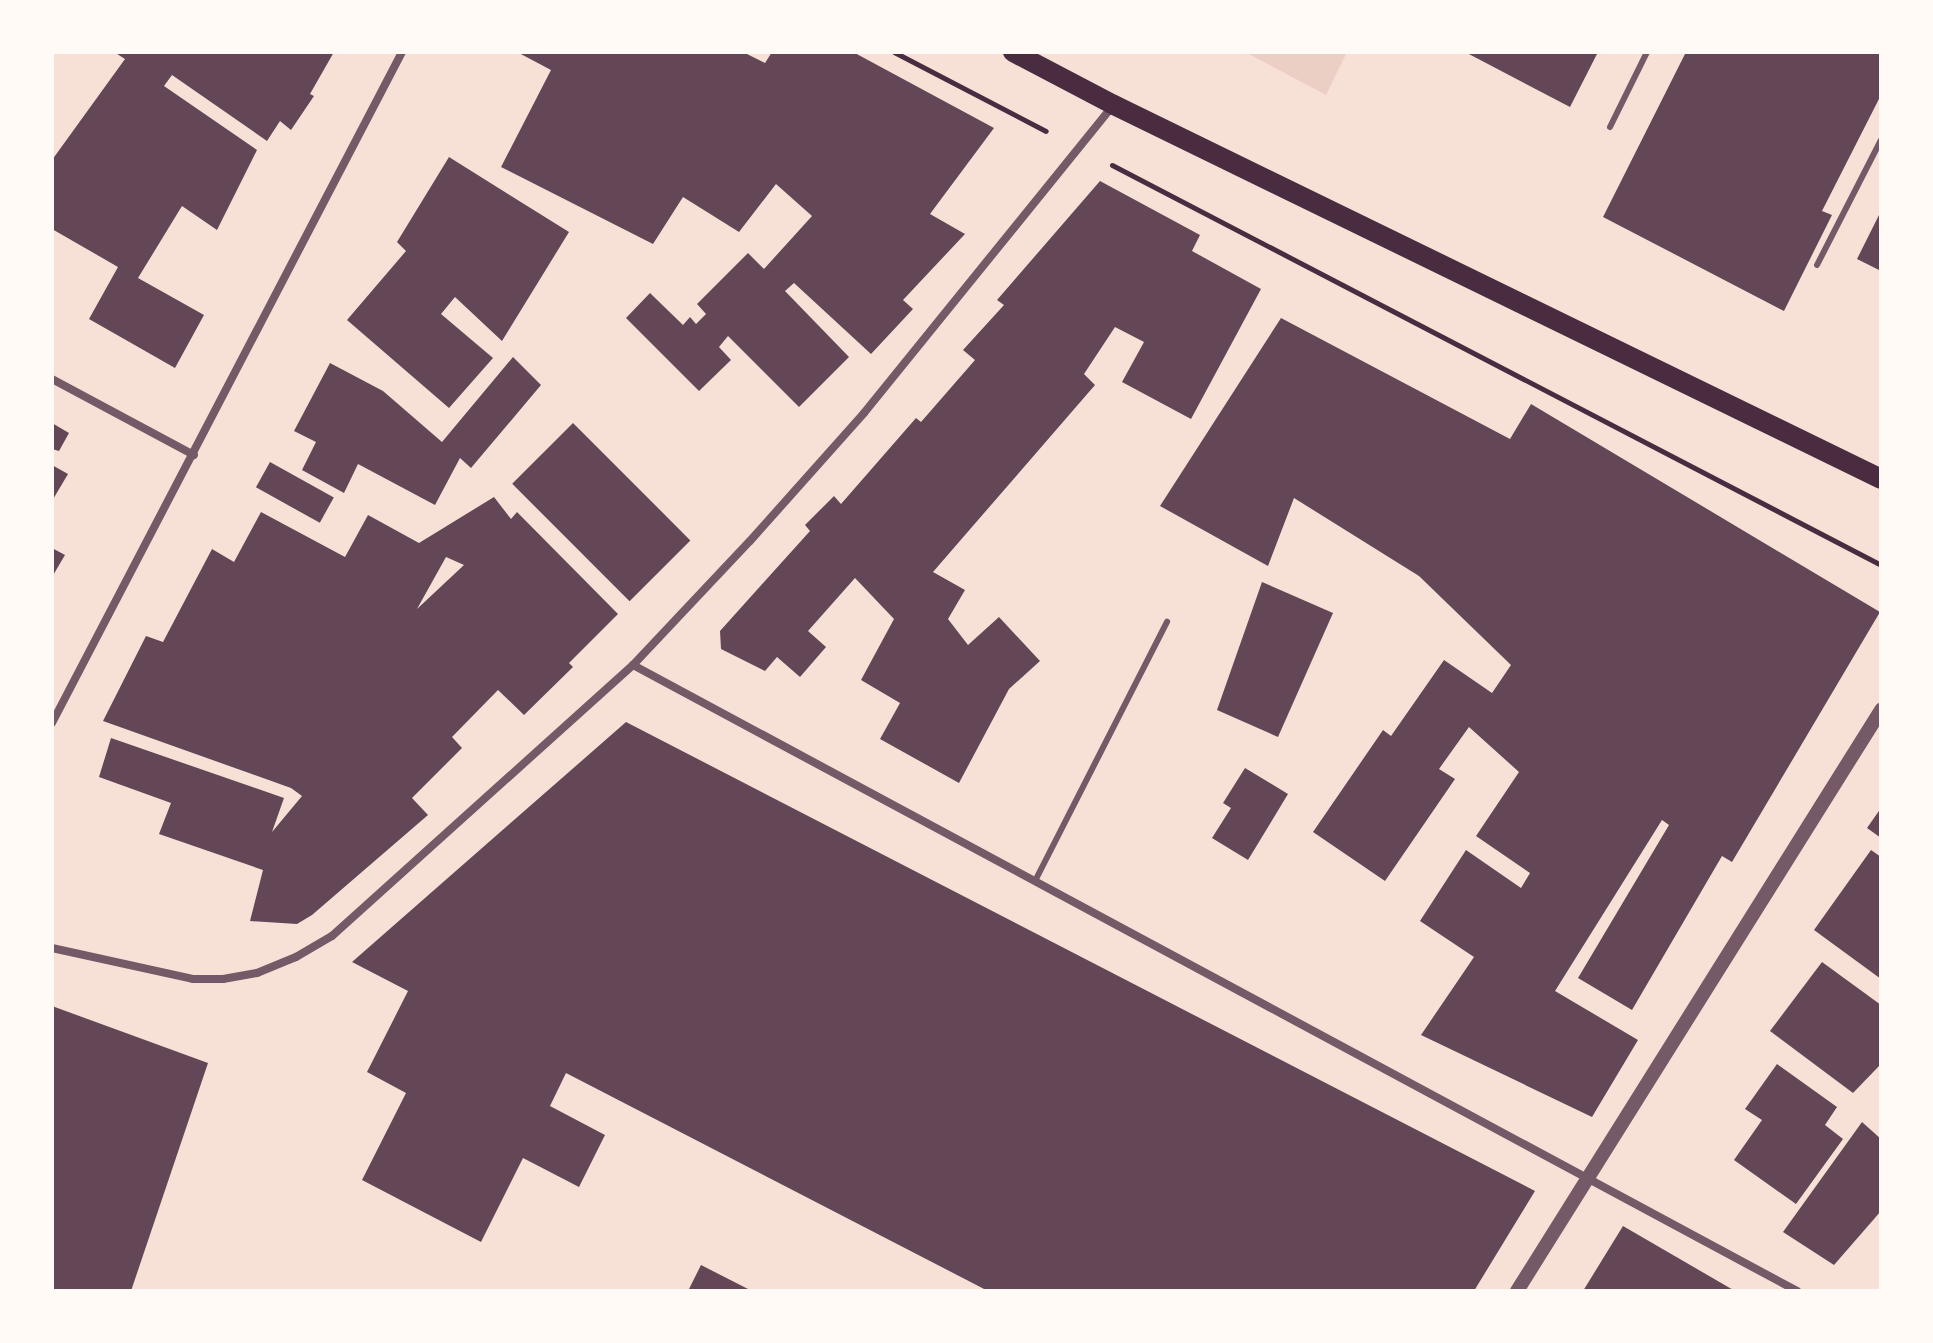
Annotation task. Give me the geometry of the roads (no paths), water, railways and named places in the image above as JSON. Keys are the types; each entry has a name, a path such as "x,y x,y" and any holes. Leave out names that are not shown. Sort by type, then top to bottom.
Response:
{"main road":[{"path":"1013,52 1114,105 1881,479"}],"street":[{"path":"52,723 402,52"},
{"path":"52,948 193,979 223,979 257,973 296,957 332,936 633,665 864,413 1114,105"},
{"path":"52,379 194,455"},
{"path":"633,665 1797,1291"},
{"path":"1517,1291 1881,710"}],"lane":[{"path":"1610,127 1647,52"},
{"path":"1817,265 1881,140"},
{"path":"1035,881 1167,622"}]}
